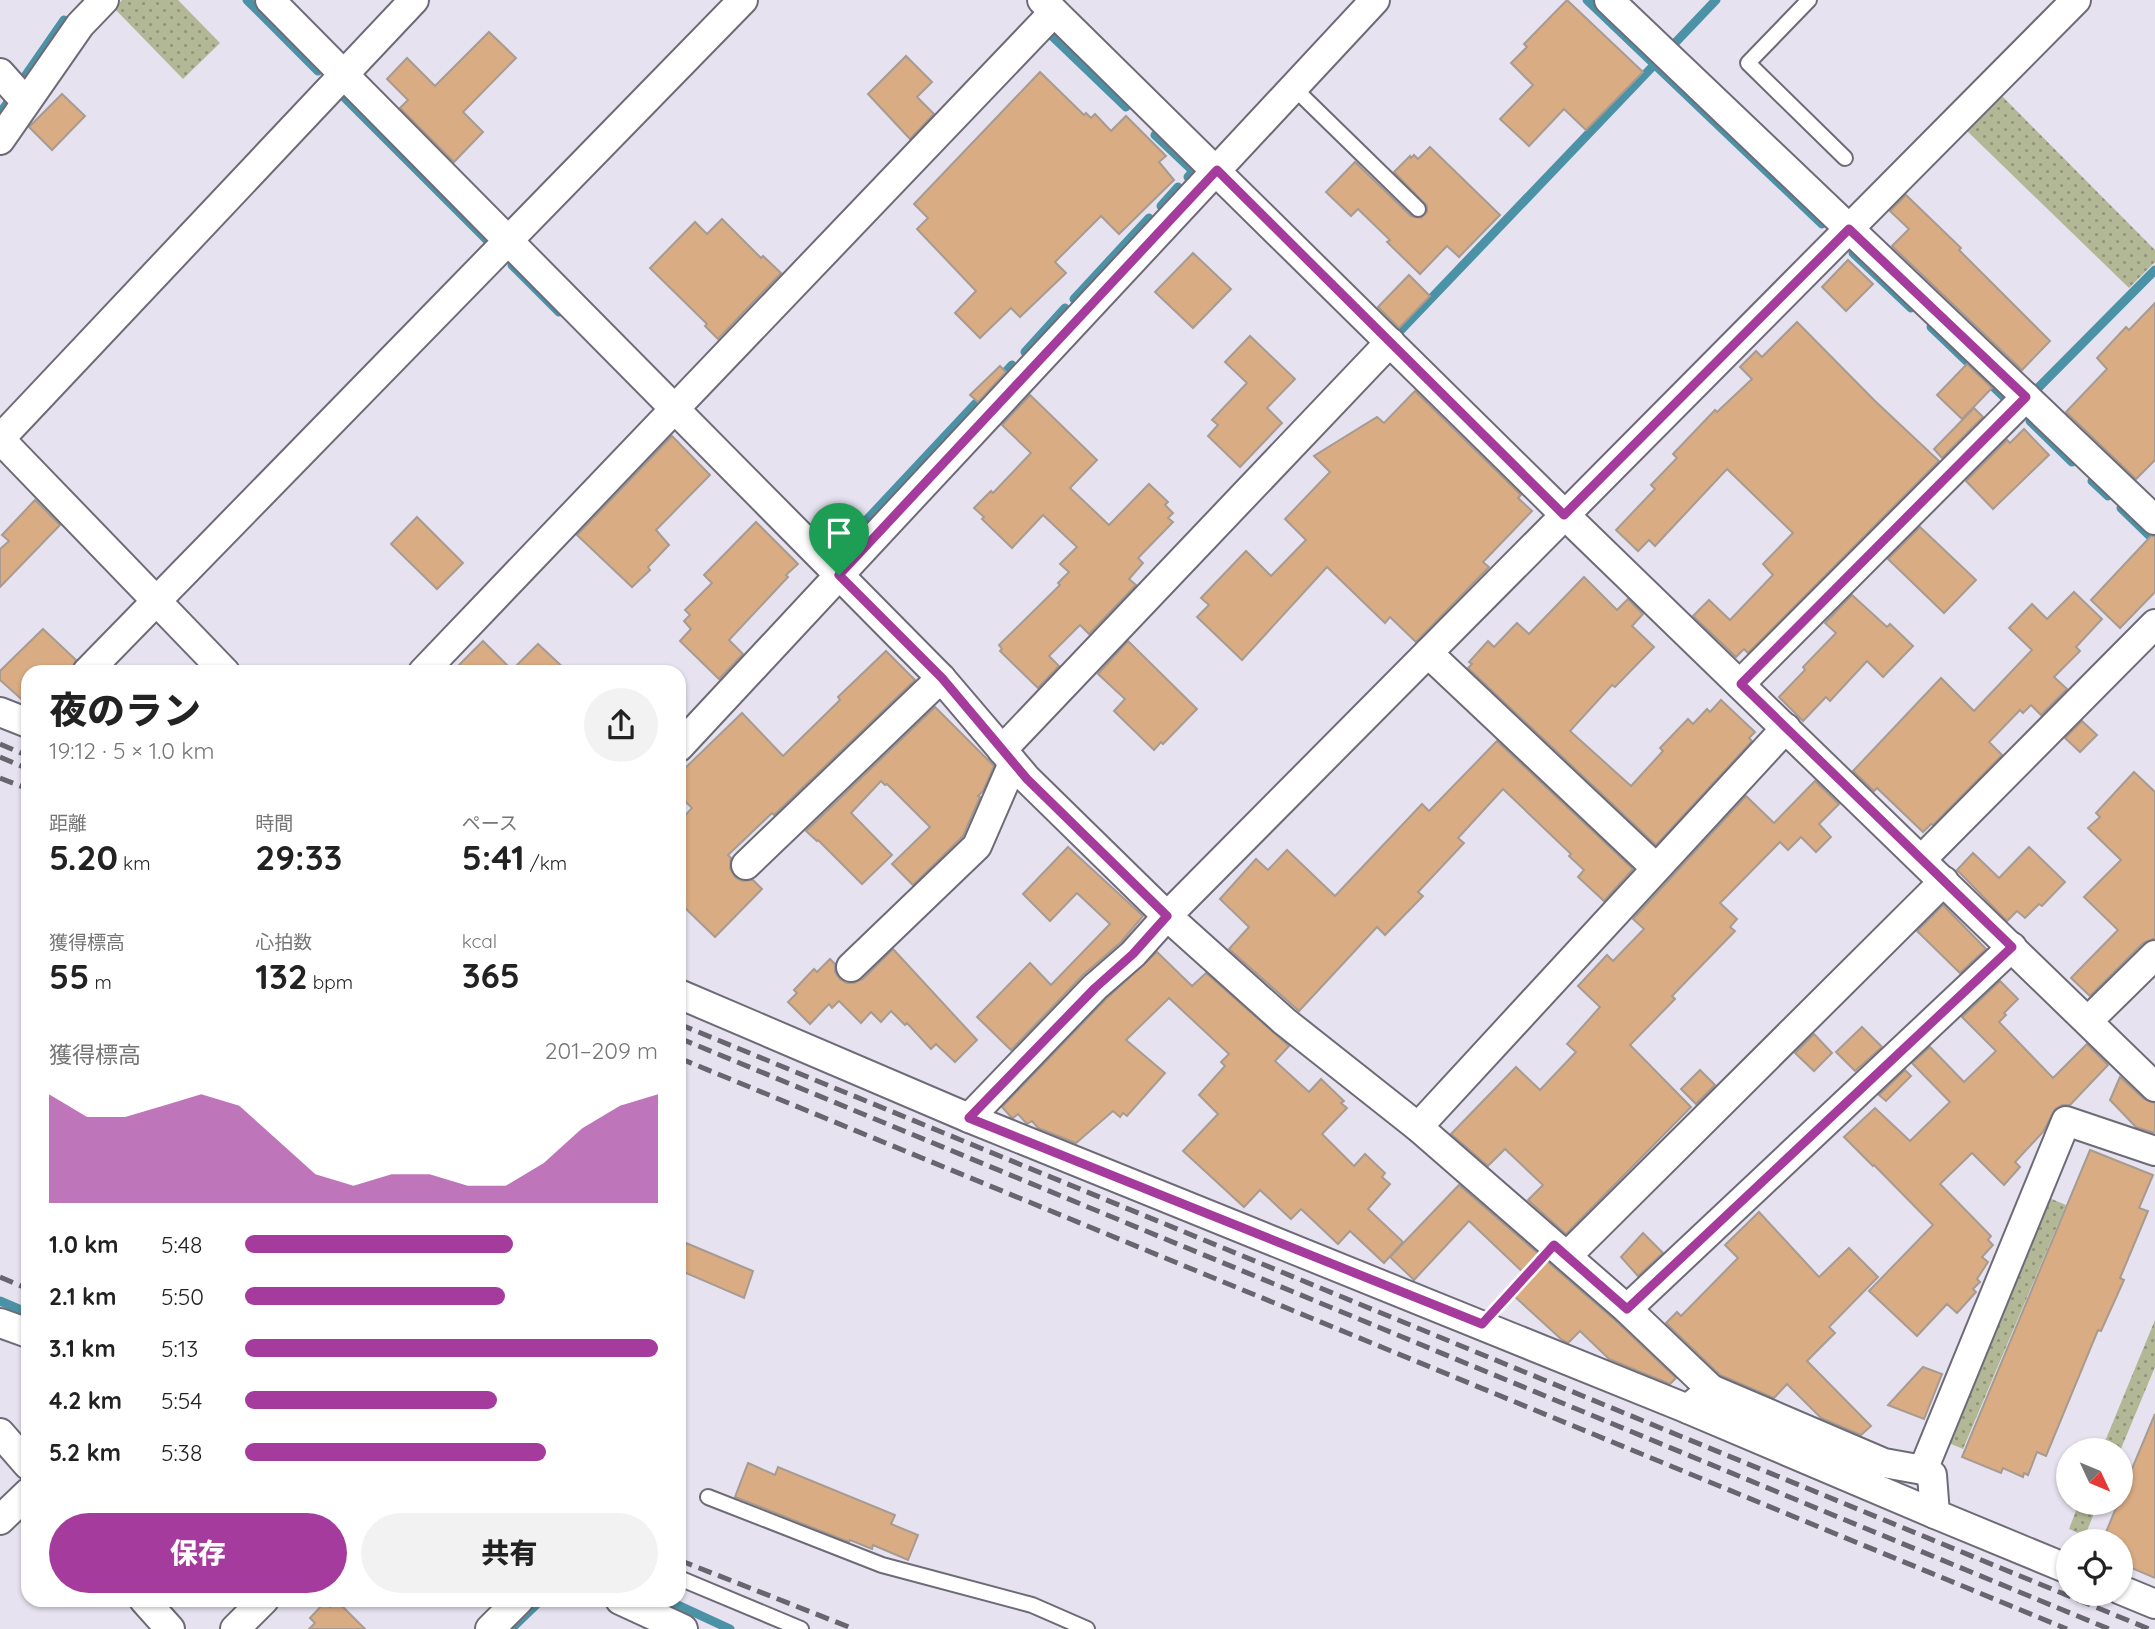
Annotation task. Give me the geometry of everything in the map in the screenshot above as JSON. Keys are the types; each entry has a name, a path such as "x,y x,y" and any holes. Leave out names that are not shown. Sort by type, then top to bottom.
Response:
{"street":[{"path":"0,140 80,25 104,0"},
{"path":"270,0 942,678 1008,757 1167,916 1284,1021 1418,1127 1627,1309 1711,1389 1884,1463 1923,1470 1932,1475 1934,1514"},
{"path":"218,665 0,439 414,0"},
{"path":"93,665 743,0"},
{"path":"686,739 1375,0"},
{"path":"1609,0 2155,520"},
{"path":"969,1118 2076,0"},
{"path":"430,665 675,409 1048,6 1564,515 2155,1087"},
{"path":"0,73 26,102"},
{"path":"851,967 977,846 1008,757 1391,342"},
{"path":"1741,684 2026,397"},
{"path":"1922,859 2155,624"},
{"path":"1428,653 1656,868"},
{"path":"746,865 942,678"},
{"path":"0,712 21,720"},
{"path":"1418,1127 1786,728"},
{"path":"1560,1251 1944,881"},
{"path":"1627,1309 2012,947"},
{"path":"2088,1021 2155,955"},
{"path":"686,997 969,1118 1482,1324 2056,1564"},
{"path":"1923,1470 2066,1121 2155,1150"},
{"path":"0,1323 21,1331"},
{"path":"1688,1409 1711,1389"},
{"path":"0,1433 21,1457"},
{"path":"0,1520 21,1500"},
{"path":"2133,1596 2155,1604"},
{"path":"150,1607 170,1629"},
{"path":"235,1629 257,1607"},
{"path":"489,1629 512,1607"},
{"path":"635,1607 683,1629"}],"lane":[{"path":"1809,0 1748,63 1845,158"},
{"path":"1294,88 1418,209"},
{"path":"708,1497 882,1565 1032,1605 1087,1629"},
{"path":"686,1581 801,1629"}],"path":[{"path":"1482,1324 1560,1251"}],"green space":[{"path":"122,0 178,0 220,43 183,79 114,8"},
{"path":"1999,93 2155,250 2155,262 2129,288 1964,128"},
{"path":"2047,1197 2066,1205 1963,1449 1944,1441"},
{"path":"2155,1320 2155,1367 2125,1438 2106,1438"},
{"path":"2074,1516 2093,1516 2088,1529 2069,1529"}],"building":[{"path":"1567,0 1643,72 1586,130 1564,109 1529,146 1500,119 1533,85 1511,63 1527,47 1524,44"},
{"path":"489,32 516,58 463,112 483,132 454,162 400,108 408,100 387,79 407,58 435,86"},
{"path":"906,56 932,82 917,97 934,114 910,139 868,94"},
{"path":"1040,72 1084,115 1086,113 1091,118 1095,114 1111,131 1126,116 1166,156 1159,162 1174,180 1119,234 1101,216 1055,262 1066,273 1020,317 1011,308 980,338 955,313 976,291 917,229 928,218 914,204"},
{"path":"62,94 85,116 52,150 29,127"},
{"path":"1430,147 1500,215 1459,257 1447,246 1420,274 1358,209 1351,216 1326,192 1355,162 1411,216 1421,218 1427,212 1427,206 1394,172 1410,156 1411,158 1414,155 1418,159"},
{"path":"1906,195 2050,341 2022,370 1892,246 1909,229 1890,211"},
{"path":"722,219 761,258 763,256 781,273 718,339 705,326 707,324 650,268 695,222 707,234"},
{"path":"1193,253 1231,289 1193,328 1155,292"},
{"path":"1848,260 1873,284 1846,311 1822,287"},
{"path":"1409,275 1430,296 1399,328 1378,307"},
{"path":"2155,303 2155,460 2136,479 2066,412 2107,369 2097,358 2126,327 2129,330"},
{"path":"1797,322 1939,461 1748,653 1744,649 1736,657 1693,616 1709,600 1730,620 1773,575 1763,564 1793,533 1727,469 1655,546 1649,540 1638,551 1616,530 1655,489 1651,485 1677,458 1673,454 1715,410 1717,412 1752,379 1740,367 1756,351 1762,357"},
{"path":"1250,336 1295,379 1267,408 1282,423 1240,467 1208,436 1218,425 1212,420 1247,383 1225,362"},
{"path":"1967,364 1992,388 1962,419 1937,395"},
{"path":"1000,366 1006,372 978,402 970,395"},
{"path":"1415,391 1521,495 1518,498 1532,511 1483,562 1489,567 1416,642 1390,617 1385,623 1327,567 1242,660 1197,617 1209,605 1201,598 1246,551 1271,576 1306,540 1285,519 1330,472 1314,456 1377,417 1384,423"},
{"path":"1030,395 1097,460 1070,488 1109,525 1149,484 1168,502 1165,505 1173,513 1168,518 1173,522 1138,558 1143,563 1129,579 1136,585 1089,634 1080,625 1049,656 1059,666 1038,688 1000,651 1002,649 999,645 1060,585 1058,583 1069,572 1060,564 1077,547 1043,515 1012,548 974,508 991,491 993,493 1031,453 1002,425"},
{"path":"1974,408 1983,417 1942,458 1934,449"},
{"path":"2024,429 2049,455 1993,509 1966,481 2007,440 2010,443"},
{"path":"672,436 710,475 656,530 669,545 648,567 650,570 632,587 577,535"},
{"path":"35,500 60,525 0,587 0,549 9,541 2,535"},
{"path":"417,517 463,563 437,589 391,544"},
{"path":"756,522 798,564 729,640 743,654 719,679 680,641 691,629 684,621 690,615 685,610 712,583 704,575"},
{"path":"1920,527 1976,580 1944,613 1888,559"},
{"path":"2151,536 2155,536 2155,592 2120,628 2091,600"},
{"path":"1584,577 1617,610 1628,599 1643,614 1632,626 1654,647 1615,687 1612,685 1570,731 1631,786 1663,751 1660,748 1688,719 1693,724 1707,709 1710,712 1721,700 1755,732 1749,738 1752,741 1656,845 1468,668 1472,664 1469,662 1488,641 1494,647 1517,623 1529,634"},
{"path":"2074,592 2102,619 2076,647 2080,651 2054,677 2067,689 2041,715 2031,705 2023,713 2020,710 1989,742 2002,755 1933,825 1923,832 1877,788 1874,791 1853,771 1941,678 1974,711 2032,650 2009,628 2032,604 2047,619"},
{"path":"1852,595 1887,627 1890,624 1913,646 1883,677 1867,661 1830,701 1826,697 1803,721 1779,697 1836,633 1825,623"},
{"path":"43,629 76,660 74,665 21,665 21,699 0,680 0,671"},
{"path":"483,641 507,665 459,665"},
{"path":"1128,641 1197,709 1154,750 1114,711 1125,699 1098,674"},
{"path":"538,644 560,665 517,665"},
{"path":"886,651 915,680 774,815 772,813 728,855 735,877 742,881 753,880 762,889 715,937 686,909 686,814 692,808 686,802 686,767 742,713 783,756 840,700 838,697"},
{"path":"935,707 994,766 978,796 980,797 963,836 913,885 892,864 930,827 881,781 851,813 892,855 862,884 806,831"},
{"path":"2082,721 2097,735 2080,752 2065,738"},
{"path":"1497,741 1633,869 1604,901 1578,877 1584,870 1569,856 1571,854 1503,789 1458,838 1464,843 1418,892 1423,896 1385,935 1377,927 1299,1011 1229,949 1249,927 1220,899 1256,859 1268,870 1287,850 1335,896 1422,804 1429,811"},
{"path":"2134,772 2155,792 2155,938 2143,943 2090,996 2071,978 2118,930 2084,897 2121,860 2088,828 2100,817 2096,813"},
{"path":"1815,781 1839,804 1819,824 1831,837 1816,852 1801,837 1788,850 1780,842 1720,903 1737,919 1730,927 1735,931 1672,996 1675,999 1630,1045 1691,1107 1566,1234 1528,1200 1543,1185 1505,1149 1488,1166 1451,1134 1516,1067 1540,1090 1576,1052 1567,1044 1600,1007 1578,986 1607,955 1613,961 1644,929 1633,919 1746,796 1774,823"},
{"path":"1068,847 1143,916 1121,942 1083,975 1011,1050 977,1017 1030,963 1051,985 1110,924 1077,893 1050,921 1023,894"},
{"path":"2029,847 2065,882 2042,906 2039,904 2025,918 2017,911 2007,921 1957,870 1973,853 1999,878"},
{"path":"1943,905 1986,949 1960,973 1917,931"},
{"path":"893,949 977,1040 955,1062 936,1044 931,1049 907,1023 905,1025 891,1011 881,1022 871,1012 861,1023 839,1001 832,1008 829,1004 810,1024 788,1002 797,993 794,990 814,969 817,972 830,959 835,964 835,972 840,979 854,983 863,979"},
{"path":"1157,952 1192,986 1206,973 1289,1046 1275,1061 1309,1092 1321,1079 1344,1101 1341,1103 1347,1108 1322,1134 1354,1166 1365,1154 1385,1173 1382,1177 1390,1184 1368,1209 1403,1242 1384,1263 1350,1231 1338,1244 1301,1209 1291,1219 1260,1190 1244,1207 1183,1151 1218,1114 1199,1095 1225,1066 1221,1062 1229,1054 1169,998 1126,1040 1165,1073 1127,1116 1123,1113 1120,1117 1113,1111 1076,1143 1038,1128 1032,1121 1027,1124 1018,1114 1013,1118 1002,1107 1106,999"},
{"path":"2000,981 2018,999 1999,1022 2053,1078 2087,1044 2108,1065 2070,1105 2055,1109 2043,1132 2015,1162 2020,1167 2004,1185 1972,1153 1940,1184 1991,1236 1988,1240 1993,1245 1982,1257 1988,1262 1977,1279 1980,1282 1973,1289 1976,1292 1957,1313 1947,1304 1917,1336 1869,1291 1933,1225 1844,1137 1875,1108 1910,1141 1950,1102 1912,1063 1930,1047 1964,1082 1996,1051 1962,1017"},
{"path":"1862,1027 1882,1047 1855,1071 1836,1052"},
{"path":"1814,1034 1832,1053 1814,1071 1795,1053"},
{"path":"1700,1070 1715,1085 1696,1104 1681,1089"},
{"path":"1905,1070 1911,1076 1886,1101 1879,1095"},
{"path":"2120,1077 2144,1099 2155,1103 2155,1133 2136,1127 2110,1100"},
{"path":"2090,1150 2153,1175 2139,1208 2148,1211 2120,1278 2124,1280 2101,1331 2098,1330 2046,1456 2037,1452 2028,1475 2024,1473 2023,1477 2003,1468 2001,1473 1962,1457"},
{"path":"1459,1185 1616,1321 1676,1378 1670,1384 1609,1359 1580,1331 1568,1343 1562,1340 1513,1295 1529,1278 1469,1221 1414,1280 1390,1257"},
{"path":"1759,1212 1819,1277 1849,1248 1878,1277 1829,1327 1835,1333 1807,1361 1871,1426 1861,1435 1821,1418 1787,1384 1774,1398 1720,1375 1666,1323 1677,1312 1681,1316 1738,1258 1725,1245"},
{"path":"1643,1233 1663,1253 1638,1276 1621,1257"},
{"path":"686,1243 753,1271 744,1298 686,1273"},
{"path":"1923,1367 1942,1374 1924,1419 1888,1405"},
{"path":"2155,1414 2155,1578 2133,1569 2133,1529 2107,1529 2113,1516 2133,1516 2133,1466"},
{"path":"748,1463 775,1475 778,1467 895,1515 891,1524 918,1535 908,1560 873,1545 872,1549 850,1540 849,1542 735,1497"},
{"path":"320,1607 343,1607 365,1629 309,1629 315,1623 310,1618"}],"waterway":[{"path":"247,0 318,71"},
{"path":"1587,0 1822,224"},
{"path":"1675,43 1716,0"},
{"path":"21,82 64,20"},
{"path":"1052,36 1126,107"},
{"path":"1400,331 1655,64"},
{"path":"345,98 487,240"},
{"path":"0,113 9,101"},
{"path":"1155,135 1191,169 1188,177"},
{"path":"1161,206 1178,187"},
{"path":"1074,299 1149,218"},
{"path":"1853,253 1911,308"},
{"path":"512,265 559,312"},
{"path":"2036,390 2155,270"},
{"path":"1025,352 1065,308"},
{"path":"1931,327 2004,397"},
{"path":"1000,378 1012,365"},
{"path":"845,543 976,403"},
{"path":"2030,421 2072,462"},
{"path":"2092,481 2108,496"},
{"path":"2121,508 2155,541"},
{"path":"0,1301 21,1310"},
{"path":"511,1629 534,1607"},
{"path":"682,1607 730,1629"}],"railway":[{"path":"0,744 21,753"},
{"path":"0,757 21,766"},
{"path":"0,778 21,786"},
{"path":"686,1027 2149,1629"},
{"path":"686,1041 2109,1629"},
{"path":"686,1061 2067,1629"},
{"path":"0,1277 21,1286"},
{"path":"686,1563 854,1629"}],"route":[{"path":"1217,170 1564,515 1849,229 2026,397 1741,684 2012,947 1627,1309 1554,1245 1482,1324 969,1118 1095,988 1133,954 1167,916 1027,779 942,678 839,575 1217,170"}]}
